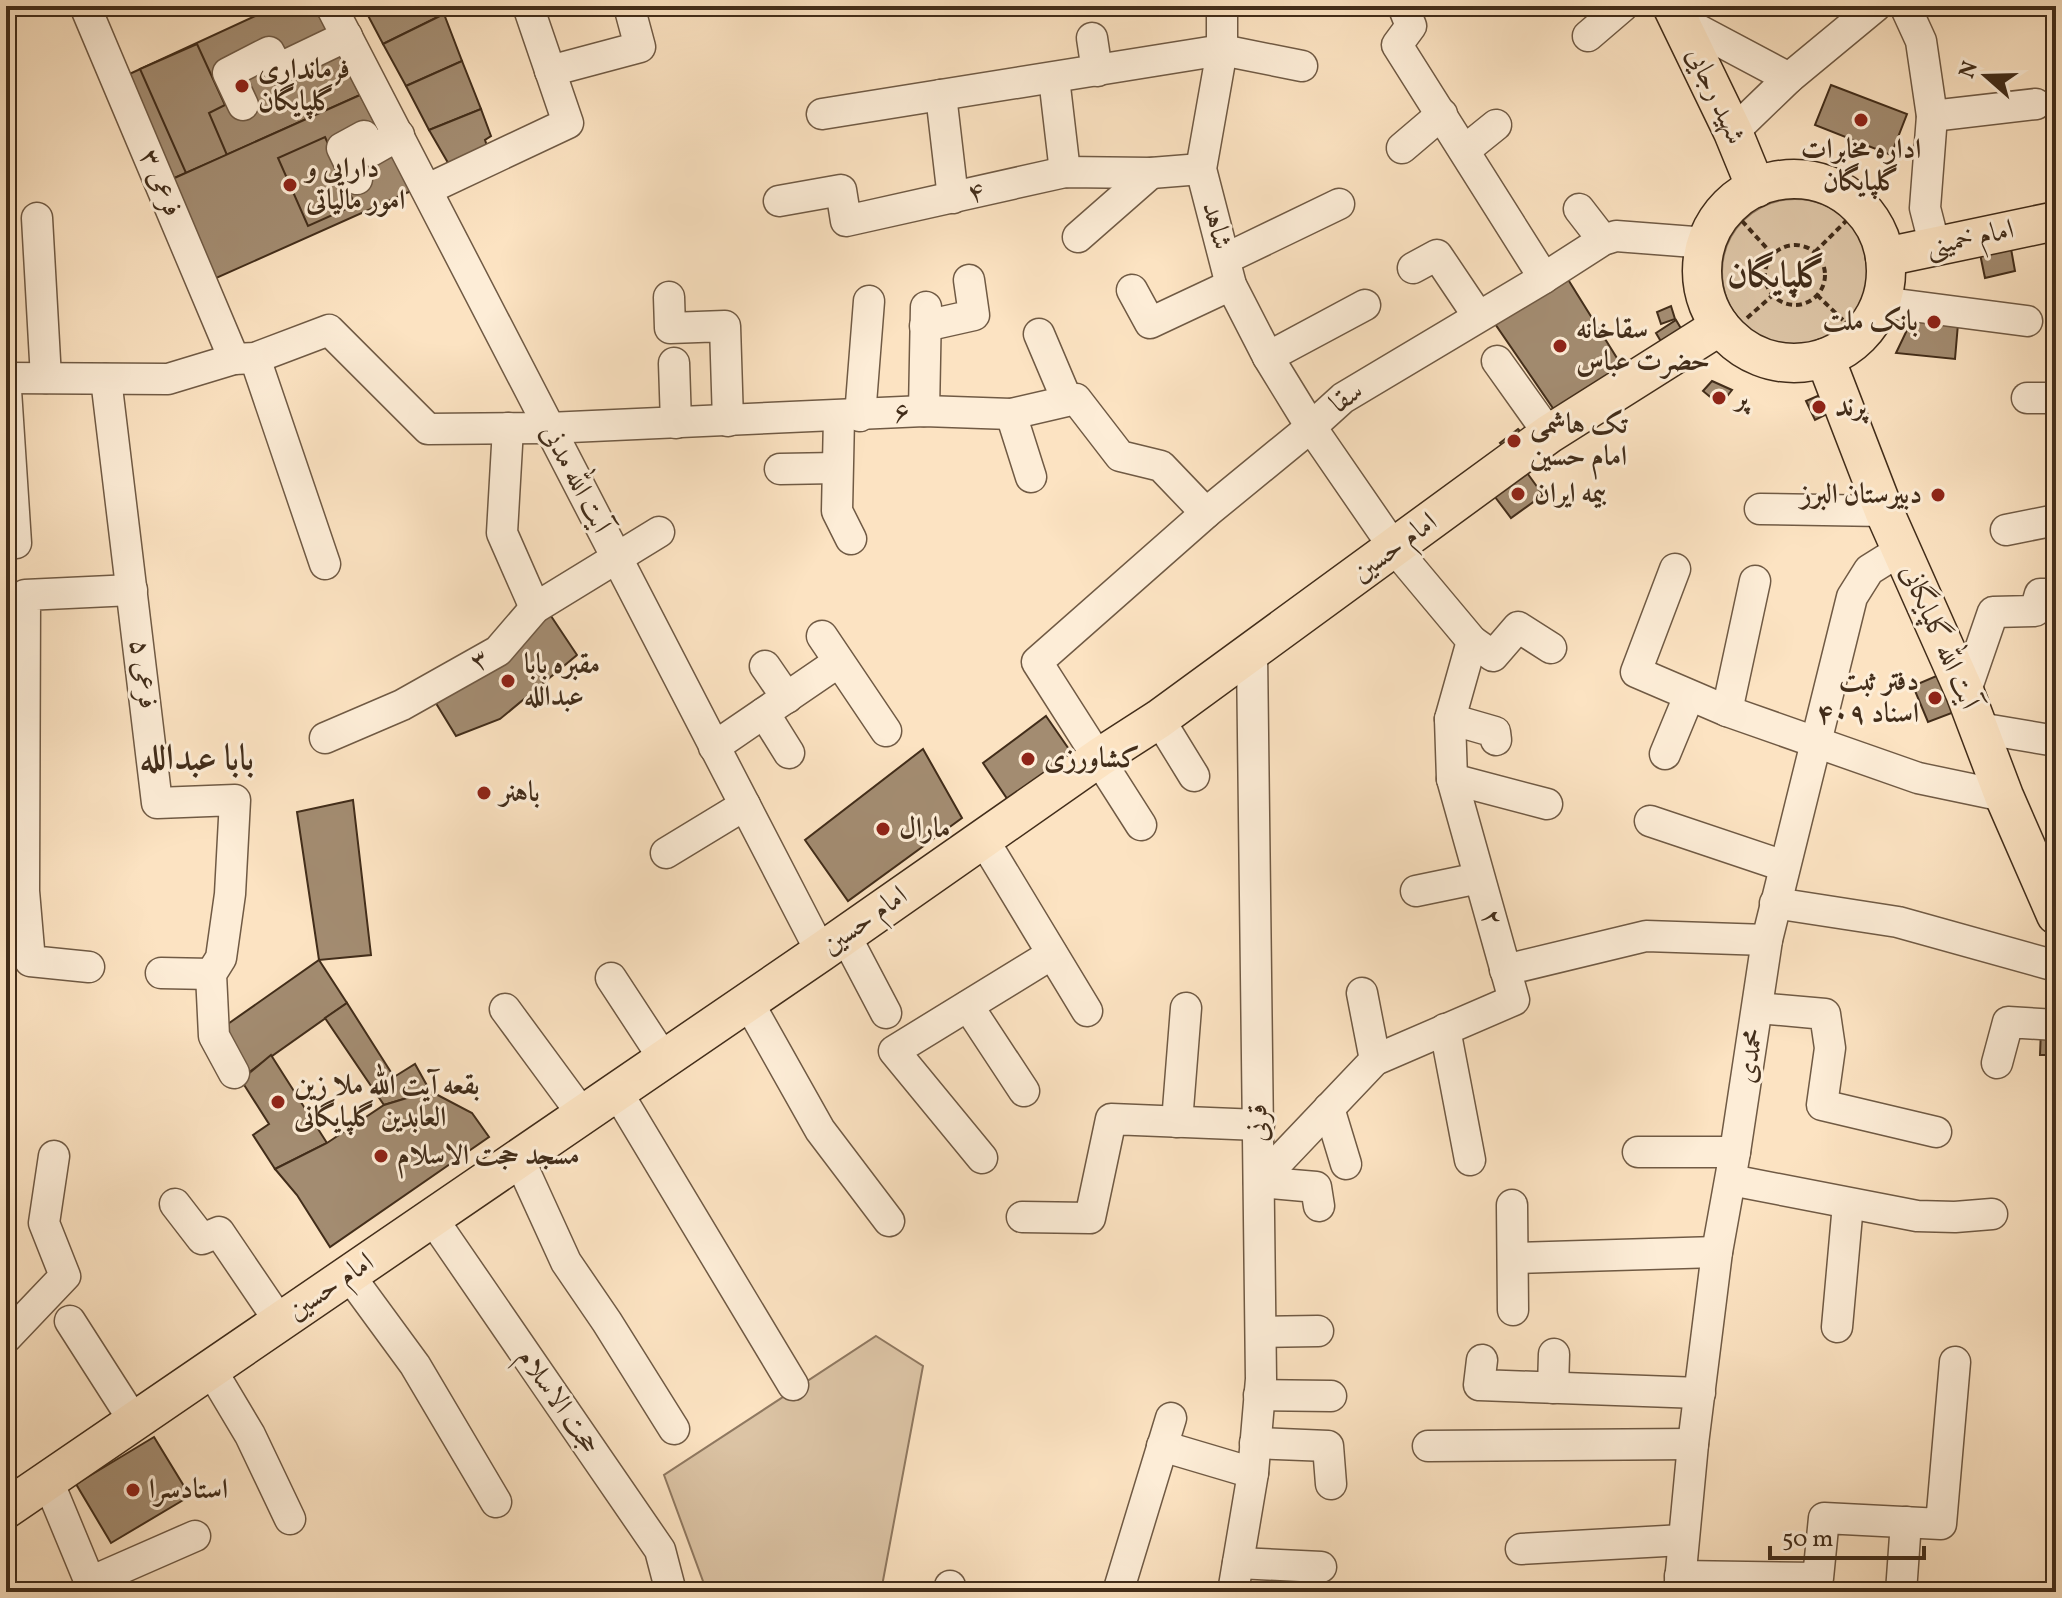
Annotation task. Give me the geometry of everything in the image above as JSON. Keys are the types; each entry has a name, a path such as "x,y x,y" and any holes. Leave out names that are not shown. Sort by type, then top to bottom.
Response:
{"main road":[{"name":"شهید رجایی","path":"1675,13 1733,132 1749,204"},
{"path":"1796,179 1816,182 1841,192 1862,209 1877,231 1885,257 1886,279 1881,302 1868,326 1849,346 1825,358 1802,363 1778,362 1756,355 1736,343 1731,324 1709,307 1703,286 1707,243 1718,220 1735,201 1749,204 1775,181 1796,179"},
{"name":"امام خمینی","path":"1885,257 2056,221"},
{"name":"امام حسین","path":"6,1509 1159,719 1395,549 1586,405 1731,324"},
{"name":"آیت الله گلپایگانی","path":"1825,358 1884,511 1965,693 2004,796 2048,879 2056,915"}],"street":[{"name":"فرعی ۳","path":"85,6 244,358 325,564"},
{"name":"آیت الله مدنی","path":"331,6 745,805 833,944 886,1013"},
{"path":"428,189 568,123 528,6"},
{"path":"550,71 640,47 629,6"},
{"name":"شاهد","path":"1222,6 1222,50 1201,169 1228,272 1268,357 1311,427"},
{"path":"1403,6 1411,26 1397,45 1544,278"},
{"path":"1733,132 1789,78 1876,6"},
{"path":"1905,6 1921,41 1932,116 1925,208 1935,247"},
{"path":"1588,36 1615,7"},
{"path":"1675,13 1789,78"},
{"path":"243,105 228,73 269,52 278,69 347,36"},
{"path":"1092,38 1097,71"},
{"path":"822,114 1222,50 1302,66"},
{"path":"1054,78 1065,172"},
{"path":"941,95 953,198"},
{"path":"1932,116 2036,104"},
{"path":"1402,148 1442,114"},
{"path":"1465,150 1496,125"},
{"path":"357,179 342,148 364,136 371,151 399,135"},
{"name":"۴","path":"779,201 841,190 846,221 1065,172 1151,173 1201,169"},
{"path":"1078,237 1151,173"},
{"path":"1132,290 1150,323 1339,204"},
{"path":"1579,209 1603,240"},
{"path":"37,218 46,378"},
{"name":"سقا","path":"1100,757 1037,662 1206,513 1343,398 1603,240 1616,236 1707,243"},
{"path":"1413,268 1437,255 1478,316"},
{"path":"924,411 925,317 974,315 969,280"},
{"path":"669,297 670,328 725,326 728,421"},
{"path":"851,539 837,511 837,468 869,301"},
{"path":"1881,302 2027,321"},
{"path":"1268,357 1365,305"},
{"name":"۶","path":"244,358 329,330 428,429 548,428 924,411 1011,414 1067,400"},
{"path":"1039,334 1067,400 1076,399 1120,456 1161,466 1206,513"},
{"path":"6,378 168,379 244,358"},
{"path":"1497,361 1549,434"},
{"path":"674,363 676,423"},
{"name":"فرعی ۵","path":"106,379 157,803 235,800 230,894 221,958 211,974 214,1036 234,1073"},
{"path":"6,390 16,543"},
{"path":"1011,414 1031,477"},
{"path":"1311,427 1395,549 1472,641 1493,656 1518,627 1551,648"},
{"path":"508,428 502,533 535,608"},
{"path":"780,469 837,468"},
{"path":"1760,509 1884,511"},
{"path":"2006,530 2056,520"},
{"path":"616,558 659,532"},
{"name":"محمدی","path":"1680,1584 1693,1444 1717,1252 1767,940 1852,597 1869,570 1901,550"},
{"name":"۳","path":"325,738 402,705 498,651 535,608 616,558"},
{"path":"1675,569 1636,672 1727,711 1918,778 2004,796"},
{"path":"1727,711 1755,581"},
{"path":"89,967 30,961 15,890 18,611 132,590"},
{"path":"1965,693 1993,612 2035,611 2040,594 2056,594"},
{"path":"822,636 837,663 886,731"},
{"name":"۲","path":"1259,1182 1375,1060 1514,1000 1452,779 1450,719 1472,641"},
{"name":"قرنی","path":"1236,1577 1254,1458 1261,1332 1252,653"},
{"path":"714,747 837,663"},
{"path":"765,666 789,753"},
{"path":"1665,754 1689,696"},
{"path":"1159,719 1194,776"},
{"path":"1450,719 1495,732 1496,740"},
{"path":"1979,728 2056,741"},
{"path":"1100,757 1141,825"},
{"path":"1452,779 1547,804"},
{"path":"666,853 745,805"},
{"path":"1650,821 1784,866"},
{"path":"983,839 1087,1011"},
{"path":"1416,891 1479,878"},
{"path":"1775,903 1898,922 2056,966"},
{"path":"1505,970 1646,936 1767,940"},
{"path":"982,1158 894,1051 1052,954"},
{"path":"161,973 211,974"},
{"path":"611,978 664,1059"},
{"path":"1362,993 1375,1060"},
{"path":"748,1002 820,1130 889,1221"},
{"path":"968,1006 1024,1091"},
{"path":"1177,1122 1186,1008"},
{"path":"1758,1008 1825,1014 1830,1048 1822,1105 1936,1132"},
{"path":"505,1009 583,1115"},
{"path":"1997,1063 2008,1022 2056,1025"},
{"path":"1445,1029 1470,1160"},
{"path":"617,1092 793,1385"},
{"path":"1329,1108 1346,1164"},
{"path":"1022,1217 1090,1218 1111,1119 1259,1125"},
{"path":"1638,1152 1733,1166 1848,1204 1917,1216 1992,1214"},
{"path":"6,1338 65,1276 44,1223 54,1156"},
{"path":"519,1159 566,1262 674,1429"},
{"path":"1259,1182 1316,1187 1319,1206"},
{"path":"175,1204 202,1239 219,1232 280,1322"},
{"path":"1837,1327 1848,1204"},
{"path":"1512,1205 1513,1310"},
{"name":"حجت الاسلام","path":"432,1218 660,1550 671,1592"},
{"path":"1513,1258 1717,1252"},
{"path":"349,1275 415,1365 496,1502"},
{"path":"70,1321 134,1421"},
{"path":"1261,1332 1318,1331"},
{"path":"1553,1388 1554,1354"},
{"path":"1482,1360 1479,1385 1700,1393"},
{"path":"1680,1584 1818,1578 1824,1518 1941,1524 1955,1362"},
{"path":"210,1368 250,1435 290,1519"},
{"path":"1259,1395 1331,1396"},
{"path":"1118,1592 1167,1432 1254,1458 1328,1446 1331,1484"},
{"path":"1428,1446 1693,1444"},
{"path":"48,1481 92,1587 195,1536"},
{"path":"1901,1592 1906,1522"},
{"path":"1521,1549 1683,1540"},
{"path":"1236,1577 1321,1567"}],"path":[{"path":"1749,204 1772,254"},
{"path":"1815,253 1847,220"},
{"path":"1789,245 1798,245 1815,253 1824,269 1824,278 1816,295 1809,301 1789,304 1773,295 1768,288 1765,270 1772,254 1789,245"},
{"path":"1731,324 1773,295"},
{"path":"1816,295 1847,324"}],"shaded area":[{"path":"1795,199 1823,205 1846,221 1862,244 1868,272 1862,300 1846,323 1823,339 1795,345 1767,339 1744,323 1728,300 1722,272 1728,244 1744,221 1767,205"},
{"path":"876,1336 923,1366 882,1586 826,1592 707,1592 664,1475"}],"building":[{"name":"فرمانداری گلپایگان","path":"277,6 314,6 360,95 170,180 125,76"},
{"path":"363,6 441,6 444,14 383,44"},
{"path":"444,14 462,61 406,86 383,44"},
{"path":"197,44 225,105 209,113 227,155 186,173 140,69"},
{"path":"462,61 481,109 429,130 406,86"},
{"name":"اداره مخابرات گلپایگان","path":"1831,85 1907,114 1891,155 1815,125"},
{"name":"دارایی و امور مالیاتی","path":"360,95 411,191 214,279 170,180"},
{"path":"481,109 491,136 485,140 489,152 451,168 429,130"},
{"path":"325,137 355,205 308,226 278,158"},
{"path":"2010,243 2015,271 1985,278 1979,249"},
{"name":"سقاخانه حضرت عباس","path":"1564,273 1625,371 1559,417 1491,318"},
{"path":"1671,306 1675,319 1661,324 1657,312"},
{"name":"بانک ملت","path":"1918,307 1959,312 1955,359 1896,353"},
{"path":"1676,320 1686,337 1666,350 1656,333"},
{"name":"پر","path":"1712,381 1732,390 1720,405 1703,391"},
{"name":"پرند","path":"1822,394 1831,412 1815,420 1806,401"},
{"name":"تک هاشمی امام حسین","path":"1518,429 1527,439 1508,453 1500,443"},
{"name":"بیمه ایران","path":"1525,470 1543,495 1511,518 1492,493"},
{"name":"مقبره بابا عبدالله","path":"549,613 577,655 500,719 456,736 434,700"},
{"name":"دفتر ثبت اسناد ۴۰۹","path":"1941,674 1957,711 1928,722 1913,686"},
{"name":"کشاورزی","path":"1046,716 1073,755 1010,803 983,763"},
{"name":"مارال","path":"923,749 962,818 848,901 805,840"},
{"path":"353,800 371,955 319,960 297,812"},
{"path":"319,960 347,1003 248,1073 225,1026"},
{"path":"347,1003 394,1077 415,1064 430,1091 384,1105 325,1018"},
{"path":"2041,1029 2056,1029 2056,1055 2040,1055"},
{"name":"بقعه آیت الله ملا زین العابدین گلپایگانی","path":"271,1055 327,1143 275,1169 253,1135 269,1124 241,1080"},
{"name":"مسجد حجت الاسلام","path":"430,1091 472,1113 489,1137 330,1247 297,1195 275,1169 327,1143 384,1105"},
{"name":"استادسرا","path":"154,1437 190,1496 111,1543 76,1484"}],"place":[{"name":"فرمانداری گلپایگان","path":"242,86"},
{"name":"اداره مخابرات گلپایگان","path":"1861,120"},
{"name":"دارایی و امور مالیاتی","path":"290,185"},
{"name":"بانک ملت","path":"1934,322"},
{"name":"سقاخانه حضرت عباس","path":"1560,346"},
{"name":"پر","path":"1719,398"},
{"name":"پرند","path":"1819,407"},
{"name":"تک هاشمی امام حسین","path":"1514,441"},
{"name":"بیمه ایران","path":"1518,494"},
{"name":"دبیرستان البرز","path":"1938,495"},
{"name":"مقبره بابا عبدالله","path":"508,681"},
{"name":"دفتر ثبت اسناد ۴۰۹","path":"1935,698"},
{"name":"کشاورزی","path":"1028,759"},
{"name":"باهنر","path":"484,793"},
{"name":"مارال","path":"883,829"},
{"name":"بقعه آیت الله ملا زین العابدین گلپایگانی","path":"278,1102"},
{"name":"مسجد حجت الاسلام","path":"381,1156"},
{"name":"استادسرا","path":"133,1490"}],"district":[{"name":"گلپایگان","path":"1776,277"},
{"name":"بابا عبدالله","path":"197,760"}]}
